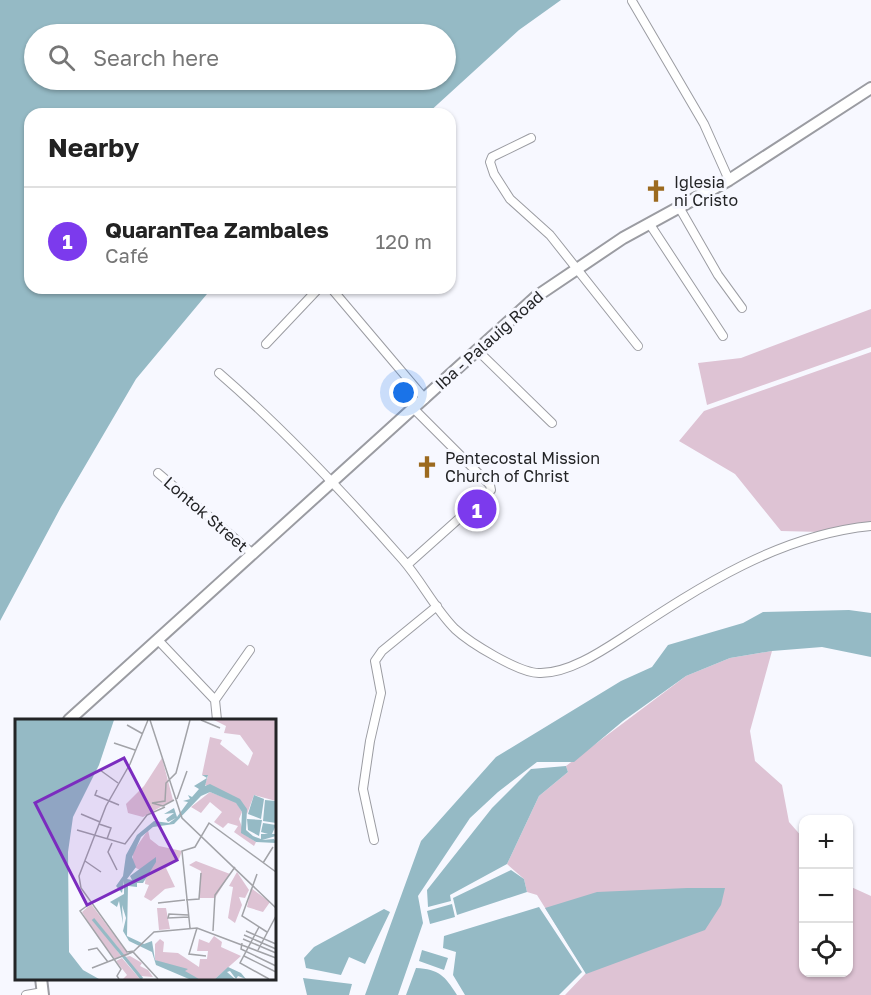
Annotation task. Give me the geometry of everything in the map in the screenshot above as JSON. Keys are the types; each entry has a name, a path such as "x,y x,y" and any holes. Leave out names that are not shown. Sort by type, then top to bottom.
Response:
{"main road":[{"name":"Iba - Palauig Road","path":"70,719 537,296 574,268 649,223 729,180 871,88"}],"street":[{"path":"632,2 704,124 729,180"},
{"path":"531,138 492,157 490,162 494,174 510,199 550,235 638,346"},
{"path":"679,207 718,275 742,308"},
{"path":"649,223 723,336"},
{"path":"266,344 313,294"},
{"path":"336,294 425,399"},
{"path":"477,350 552,423"},
{"path":"219,373 277,424 334,481 407,565 456,630 480,647 537,674 552,672 592,656 679,599 747,562 823,533 871,526"},
{"path":"407,565 491,490 490,485 414,409"},
{"name":"Lontok Street","path":"159,473 253,554"},
{"path":"374,840 363,789 370,741 381,693 375,661 382,651 437,606"},
{"path":"158,640 215,700 217,719"},
{"path":"215,700 250,650"},
{"path":"26,995 43,994"}],"shaded area":[{"path":"871,309 871,347 707,405 698,363 741,358"},
{"path":"871,352 871,524 821,532 781,531 735,474 679,441 704,411"},
{"path":"772,651 750,731 755,761 782,785 789,822 799,833 799,977 853,977 853,888 871,896 871,995 565,995 586,973 537,895 527,892 524,879 507,864 539,796 568,772 566,766 686,676 730,658"}],"water":[{"path":"0,0 561,0 519,30 456,88 456,24 24,24 24,90 453,90 434,108 24,108 24,294 207,294 136,379 61,507 0,621"},
{"path":"849,610 871,613 871,657 822,647 772,651 730,658 686,676 623,721 574,762 537,762 498,792 470,818 418,896 423,923 398,995 365,995 421,841 496,757 621,681 652,667 668,645 743,623 763,612"},
{"path":"566,766 568,772 539,796 507,864 450,895 451,901 428,907 427,890 492,808 531,769"},
{"path":"511,870 524,879 527,892 457,915 453,898"},
{"path":"725,888 721,905 705,930 586,974 545,908 597,892"},
{"path":"452,904 455,917 430,924 427,911"},
{"path":"539,907 582,972 559,995 465,995 453,975 456,952 443,948 444,936"},
{"path":"384,909 390,912 365,964 349,957 341,975 306,968 304,958 314,947"},
{"path":"422,950 448,958 444,970 419,961"},
{"path":"416,968 430,970 441,975 457,995 406,995"},
{"path":"303,978 352,984 349,995 307,995"}],"place":[{"name":"Iglesia ni Cristo","path":"656,191"},
{"name":"Pentecostal Mission Church of Christ","path":"427,467"},
{"name":"QuaranTea Zambales","path":"477,509"}]}
